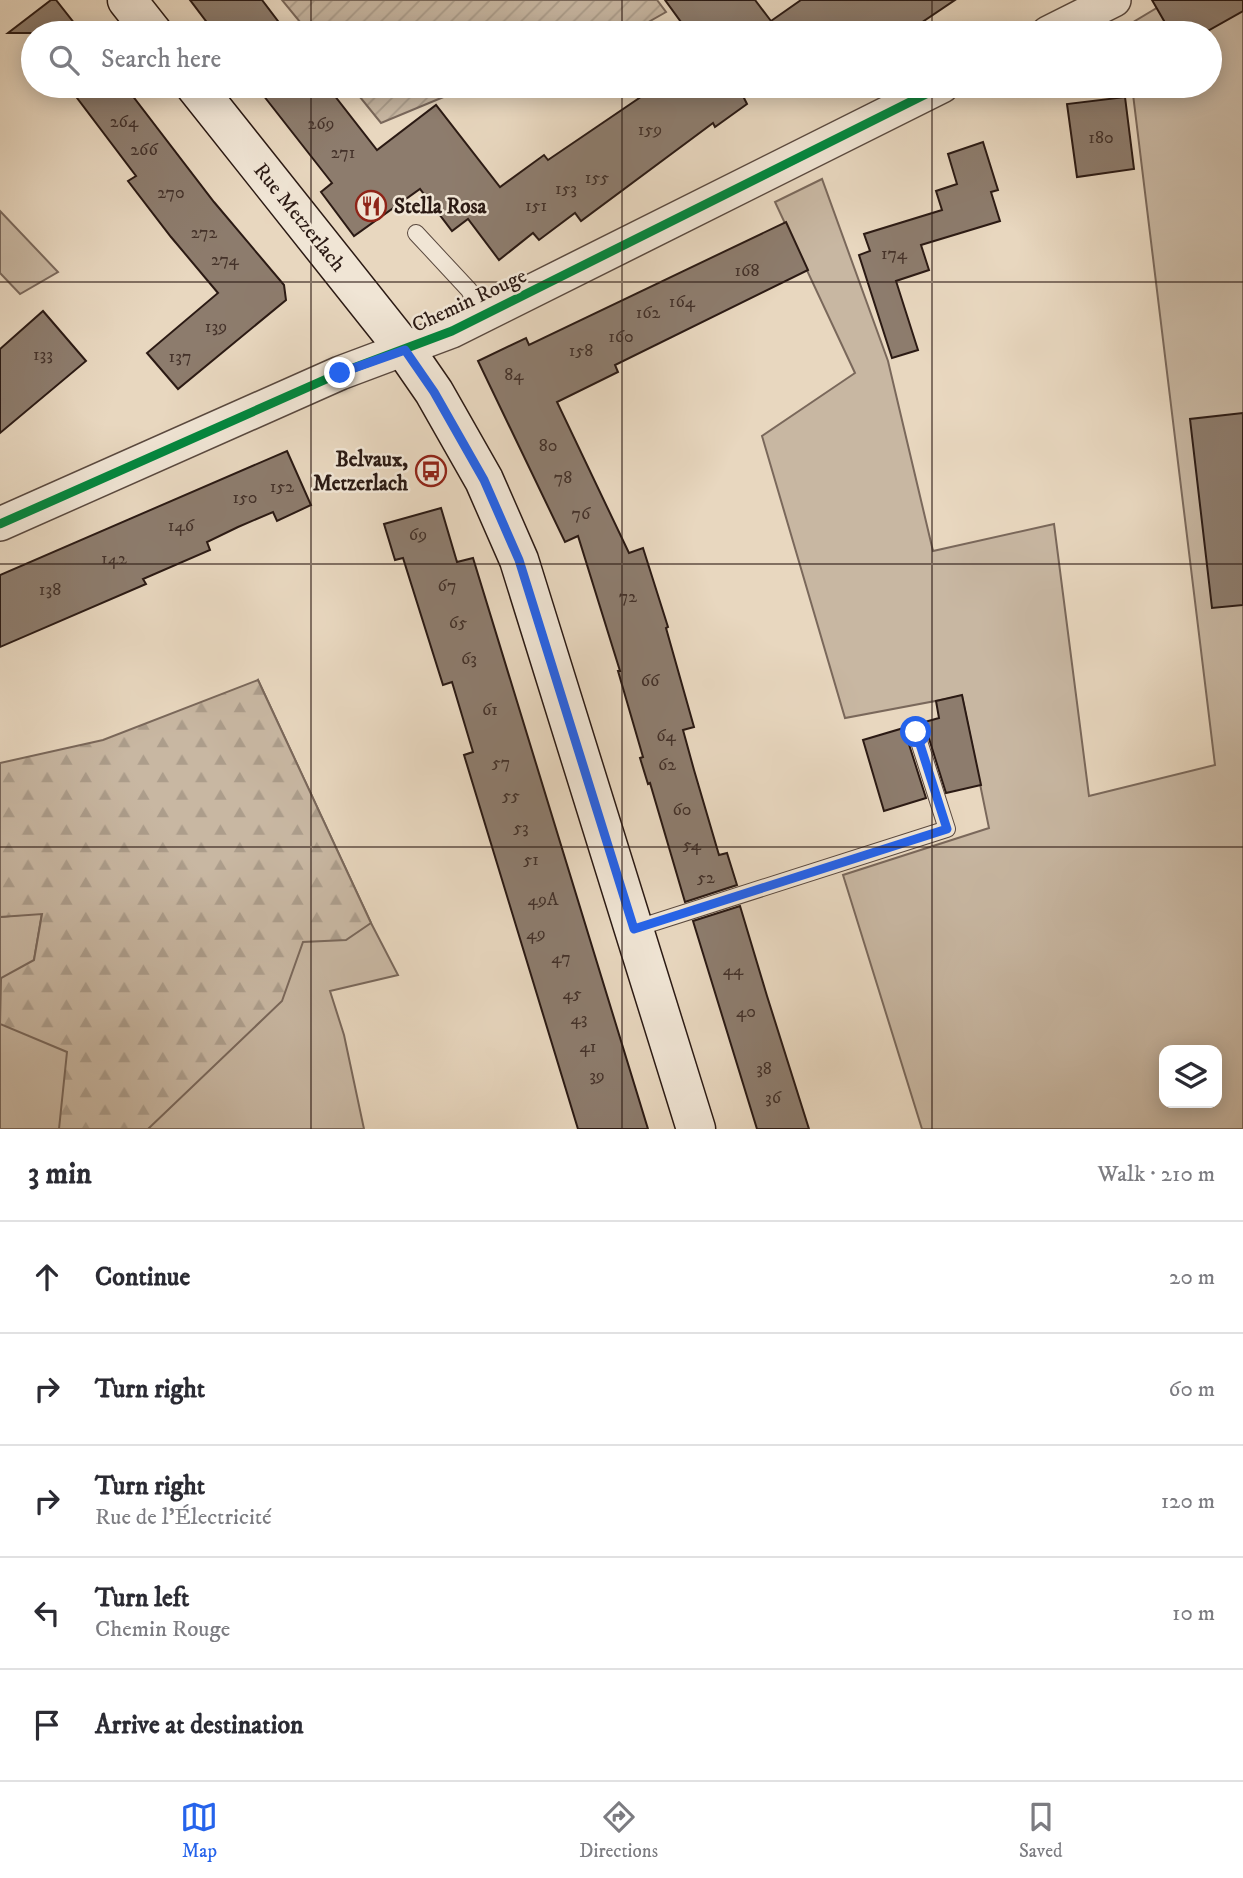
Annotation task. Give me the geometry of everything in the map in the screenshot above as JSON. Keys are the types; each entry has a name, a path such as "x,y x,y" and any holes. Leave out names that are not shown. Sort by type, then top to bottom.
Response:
{"main road":[{"path":"127,0 144,21"},
{"name":"Rue Metzerlach","path":"205,98 405,350 434,392 484,480 519,560 696,1129"}],"street":[{"path":"1072,21 1114,0"},
{"name":"Chemin Rouge","path":"0,524 340,373 405,350 482,315 918,98"}],"lane":[{"path":"416,233 469,290 482,315"},
{"path":"634,929 947,829 916,732"}],"green space":[{"path":"282,0 657,0 666,12 650,21 299,21"},
{"path":"1170,0 1243,0 1243,1129 922,1129 843,875 989,828 962,696 845,718 762,436 855,373 775,202 822,179 888,361 933,551 1054,524 1089,796 1215,765 1133,98 1222,98 1222,21 1135,21"},
{"path":"361,98 441,98 381,123"},
{"path":"0,211 58,272 20,294 0,273"},
{"path":"258,680 398,975 330,991 344,1035 364,1129 0,1129 0,1024"},
{"path":"258,680 371,923 346,940 303,942 282,1001 148,1129 59,1129 67,1052 0,1024 1,978 34,960 42,914 0,917 0,763 103,740"},
{"path":"42,913 34,960 0,1024 0,917"}],"building":[{"path":"51,0 56,0 73,21 24,21"},
{"path":"190,0 262,0 278,21 206,21"},
{"path":"665,0 755,0 771,21 680,21"},
{"path":"801,0 955,0 924,21 771,21"},
{"path":"1152,0 1243,0 1243,11 1222,23 1164,21"},
{"path":"21,23 21,33 8,33"},
{"path":"77,98 134,98 214,202 284,285 286,300 178,389 147,353 218,293 128,181 136,176"},
{"path":"265,98 336,98 377,150 436,105 500,187 544,155 548,160 639,98 744,98 747,104 715,127 713,123 581,221 575,213 539,240 533,233 499,260 468,219 452,231 420,189 354,236 321,192 332,183"},
{"path":"1125,98 1134,169 1077,177 1067,104"},
{"path":"983,142 998,190 991,192 1000,221 921,245 929,270 896,281 918,350 892,358 859,255 870,251 864,234 942,210 936,191 957,184 948,154"},
{"path":"786,222 808,270 615,365 618,372 557,402 629,553 643,548 668,627 666,628 694,727 683,730 694,770 719,855 727,853 737,885 685,902 640,758 643,757 620,671 578,536 565,542 478,361 526,338 529,345"},
{"path":"43,311 86,361 0,433 0,349"},
{"path":"1243,413 1243,605 1212,608 1190,419"},
{"path":"287,451 311,505 277,521 273,512 238,527 207,542 210,550 143,579 146,584 0,647 0,575"},
{"path":"441,508 457,562 473,558 648,1129 578,1129 464,755 473,752 452,682 443,685 403,558 395,560 384,524"},
{"path":"962,695 981,785 946,793 926,729 921,723 939,718 936,701"},
{"path":"907,727 906,735 926,798 884,811 863,740"},
{"path":"740,906 809,1129 757,1129 693,921"}],"cycle path":[{"path":"0,524 340,373 452,331 918,98"}],"place":[{"name":"Stella Rosa","path":"371,206"},
{"name":"Belvaux, Metzerlach","path":"431,471"}],"route":[{"path":"340,373 405,350 434,392 484,480 519,560 634,929 947,829 916,732"}]}
